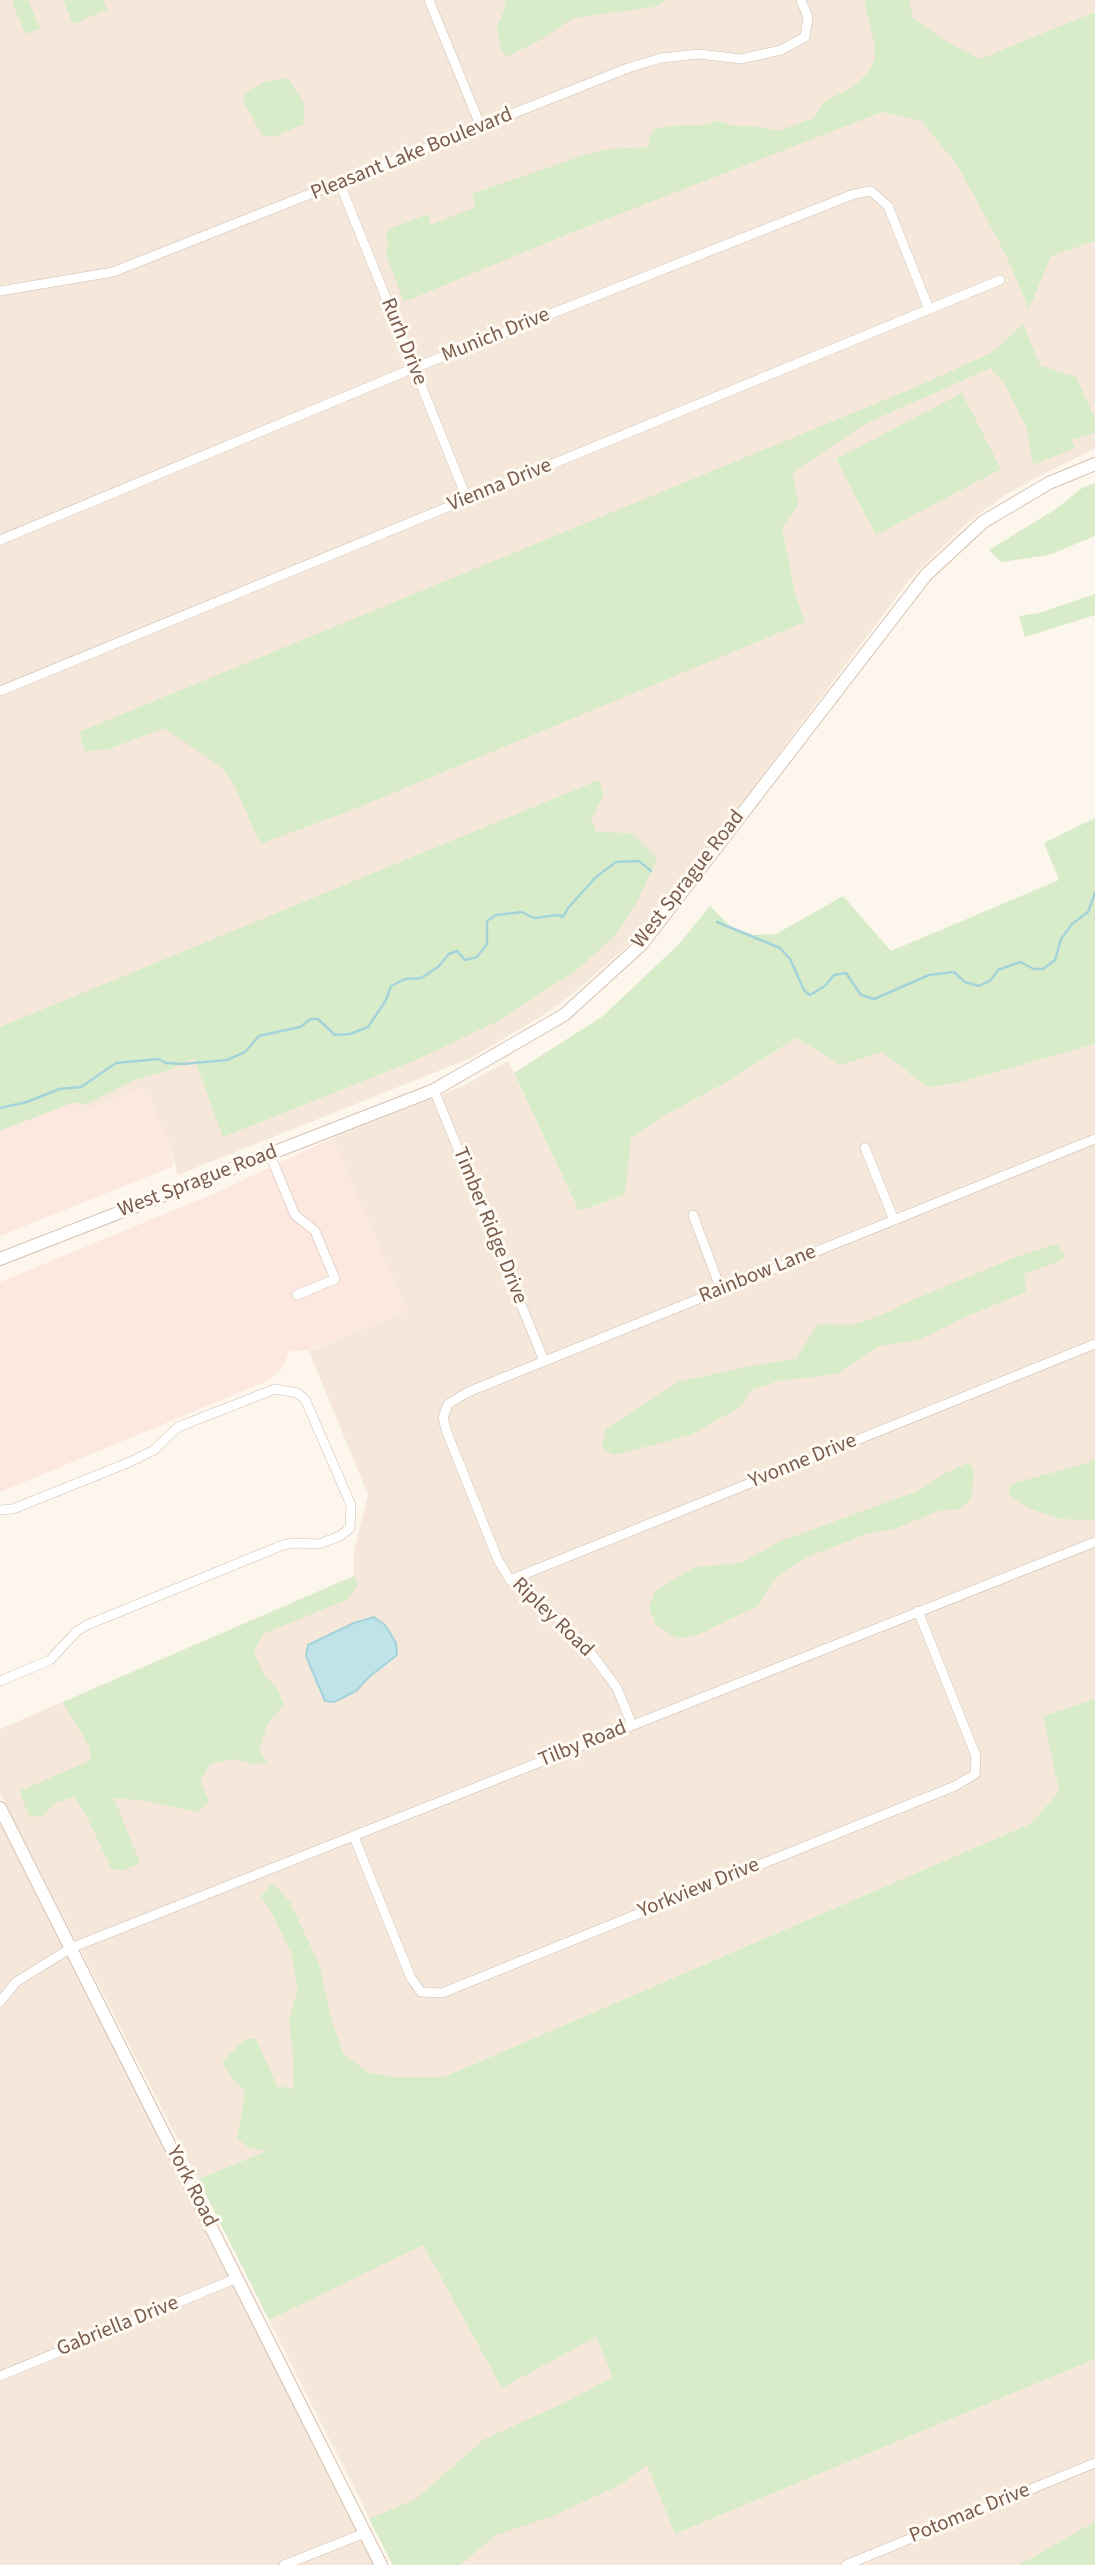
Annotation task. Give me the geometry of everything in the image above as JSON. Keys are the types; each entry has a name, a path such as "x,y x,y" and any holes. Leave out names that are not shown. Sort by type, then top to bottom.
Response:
{"street":[{"path":"429,0 481,127"},
{"name":"Pleasant Lake Boulevard","path":"0,291 113,272 628,68 661,58 699,54 741,59 781,50 805,37 808,17 801,0"},
{"name":"Rurh Drive","path":"340,184 467,499"},
{"name":"Munich Drive","path":"0,540 414,368 854,194 871,191 888,206 929,309"},
{"name":"Vienna Drive","path":"0,691 1000,280"},
{"name":"West Sprague Road","path":"0,1259 434,1090 564,1015 642,944 926,575 983,522 1049,483 1095,464"},
{"name":"Timber Ridge Drive","path":"434,1090 544,1362"},
{"name":"Rainbow Lane","path":"446,1430 443,1418 448,1404 468,1392 1095,1139"},
{"path":"865,1148 894,1220"},
{"path":"270,1155 295,1215 314,1231 335,1279 297,1295"},
{"path":"693,1214 720,1290"},
{"name":"Yvonne Drive","path":"510,1580 1095,1344"},
{"path":"0,1510 13,1509 130,1462 154,1450 178,1427 275,1390 297,1392 305,1399 351,1505 350,1528 341,1536 319,1544 283,1545 87,1625 77,1631 50,1660 0,1681"},
{"name":"Ripley Road","path":"446,1430 498,1560 510,1580 559,1619 589,1649 617,1688 632,1725"},
{"name":"Tilby Road","path":"0,2002 16,1982 71,1948 1095,1542"},
{"name":"Yorkview Drive","path":"354,1837 411,1978 421,1992 442,1993 954,1786 975,1774 976,1756 918,1611"},
{"name":"York Road","path":"0,1808 381,2565"},
{"name":"Gabriella Drive","path":"0,2376 237,2278"},
{"name":"Potomac Drive","path":"846,2565 1095,2463"},
{"path":"284,2565 365,2533"}],"shaded area":[{"path":"0,0 1095,0 1095,449 1005,495 967,523 910,579 659,913 634,940 570,996 544,1015 471,1058 178,1175 168,1140 81,1113 74,1102 0,1131"},
{"path":"796,1038 841,1065 882,1052 927,1087 958,1083 1095,1044 1095,1699 1043,1716 1059,1791 1032,1823 372,2108 198,2179 0,1793 0,1729 354,1576 354,1551 368,1495 309,1351 407,1311 332,1138 465,1085 508,1061 579,1211 625,1195 630,1138"},
{"path":"139,1088 148,1092 168,1141 174,1166 0,1236 0,1131 74,1102 81,1113"},
{"path":"332,1138 407,1311 309,1350 290,1351 281,1370 267,1381 0,1492 0,1282 218,1192"},
{"path":"0,1818 375,2565 0,2565"},
{"path":"423,2244 502,2388 597,2336 675,2534 1095,2359 1095,2565 393,2565 269,2320"}],"green space":[{"path":"28,0 40,28 25,34 12,1"},
{"path":"63,0 103,0 107,10 73,24"},
{"path":"503,0 668,0 654,7 573,18 537,42 506,57 501,50 497,27 506,6"},
{"path":"864,0 909,0 913,18 944,40 980,59 1095,12 1095,241 1051,256 1029,309 1006,255 958,166 922,121 882,112 563,236 404,302 386,254 386,235 389,229 428,214 430,225 476,207 472,194 584,155 608,149 649,147 650,136 655,129 718,121 733,126 755,126 778,131 814,118 823,102 853,87 866,75 875,59 875,46"},
{"path":"288,78 304,104 304,124 274,137 262,135 244,103 245,92 265,82"},
{"path":"1023,324 1040,365 1076,377 1095,418 1095,433 1072,440 1075,448 1033,465 1027,429 1004,383 991,368 865,424 792,473 799,504 782,527 795,593 805,622 352,810 260,844 237,791 222,767 164,728 109,749 85,752 79,732 916,387 991,353"},
{"path":"962,393 1001,469 876,535 836,459"},
{"path":"1095,483 1095,536 1049,555 1001,562 989,550 1056,509 1082,488"},
{"path":"1095,594 1095,615 1025,637 1019,616 1039,613"},
{"path":"599,780 604,794 591,820 596,832 632,833 657,858 640,896 616,935 574,972 498,1021 416,1060 223,1137 194,1058 167,1071 132,1081 86,1104 74,1102 0,1131 0,1027"},
{"path":"1095,818 1095,1044 958,1083 927,1087 882,1052 841,1065 796,1038 631,1138 625,1195 579,1211 514,1073 603,1016 679,944 710,906 731,927 753,935 776,934 843,896 891,951 1059,880 1044,843"},
{"path":"1056,1244 1065,1255 1062,1260 1024,1274 1026,1292 965,1317 920,1340 880,1346 837,1374 778,1381 750,1391 740,1407 691,1435 614,1455 602,1449 606,1429 678,1382 796,1359 818,1324 853,1325 1016,1257"},
{"path":"1095,1459 1095,1520 1060,1519 1031,1509 1009,1495 1011,1484"},
{"path":"970,1462 974,1471 971,1500 960,1509 939,1511 894,1529 869,1533 805,1558 773,1580 759,1605 698,1635 677,1638 656,1625 649,1607 655,1591 695,1567 740,1563 781,1541 915,1492"},
{"path":"354,1576 358,1585 346,1600 263,1634 254,1652 263,1673 277,1689 284,1704 267,1725 259,1750 267,1763 253,1764 233,1759 210,1764 200,1781 209,1801 198,1812 145,1801 114,1798 140,1863 122,1871 111,1868 86,1815 74,1797 55,1803 41,1816 29,1817 20,1791 91,1760 89,1746 63,1702"},
{"path":"1095,1699 1095,2359 675,2534 647,2465 624,2483 553,2516 496,2535 460,2565 393,2565 369,2519 416,2499 483,2440 613,2377 596,2337 502,2388 423,2245 269,2320 198,2179 267,2151 251,2149 237,2139 245,2091 234,2081 222,2062 245,2039 256,2039 277,2086 294,2089 289,2019 298,1990 291,1953 261,1896 273,1883 290,1902 319,1964 332,2022 344,2055 369,2073 392,2077 444,2077 1032,1823 1059,1791 1043,1716"},
{"path":"1095,2521 1095,2565 1019,2565 1091,2524"}],"water":[{"path":"374,1617 385,1625 396,1643 397,1655 356,1691 334,1702 325,1701 306,1656 308,1645 354,1623"}],"waterway":[{"path":"0,1108 27,1102 59,1089 81,1087 116,1063 158,1059 166,1063 183,1064 227,1060 245,1052 259,1036 300,1027 311,1019 318,1019 335,1035 350,1034 368,1027 386,1000 391,986 405,979 421,978 438,967 449,954 457,951 465,960 477,957 487,944 487,921 496,915 522,912 534,918 558,915 563,917 596,877 616,862 639,861 651,871"},
{"path":"717,922 780,948 790,959 804,990 810,995 825,986 834,975 846,973 861,995 874,999 929,975 954,972 965,982 979,986 991,980 998,970 1020,962 1034,969 1043,969 1055,960 1061,939 1072,924 1088,912 1095,893"}]}
